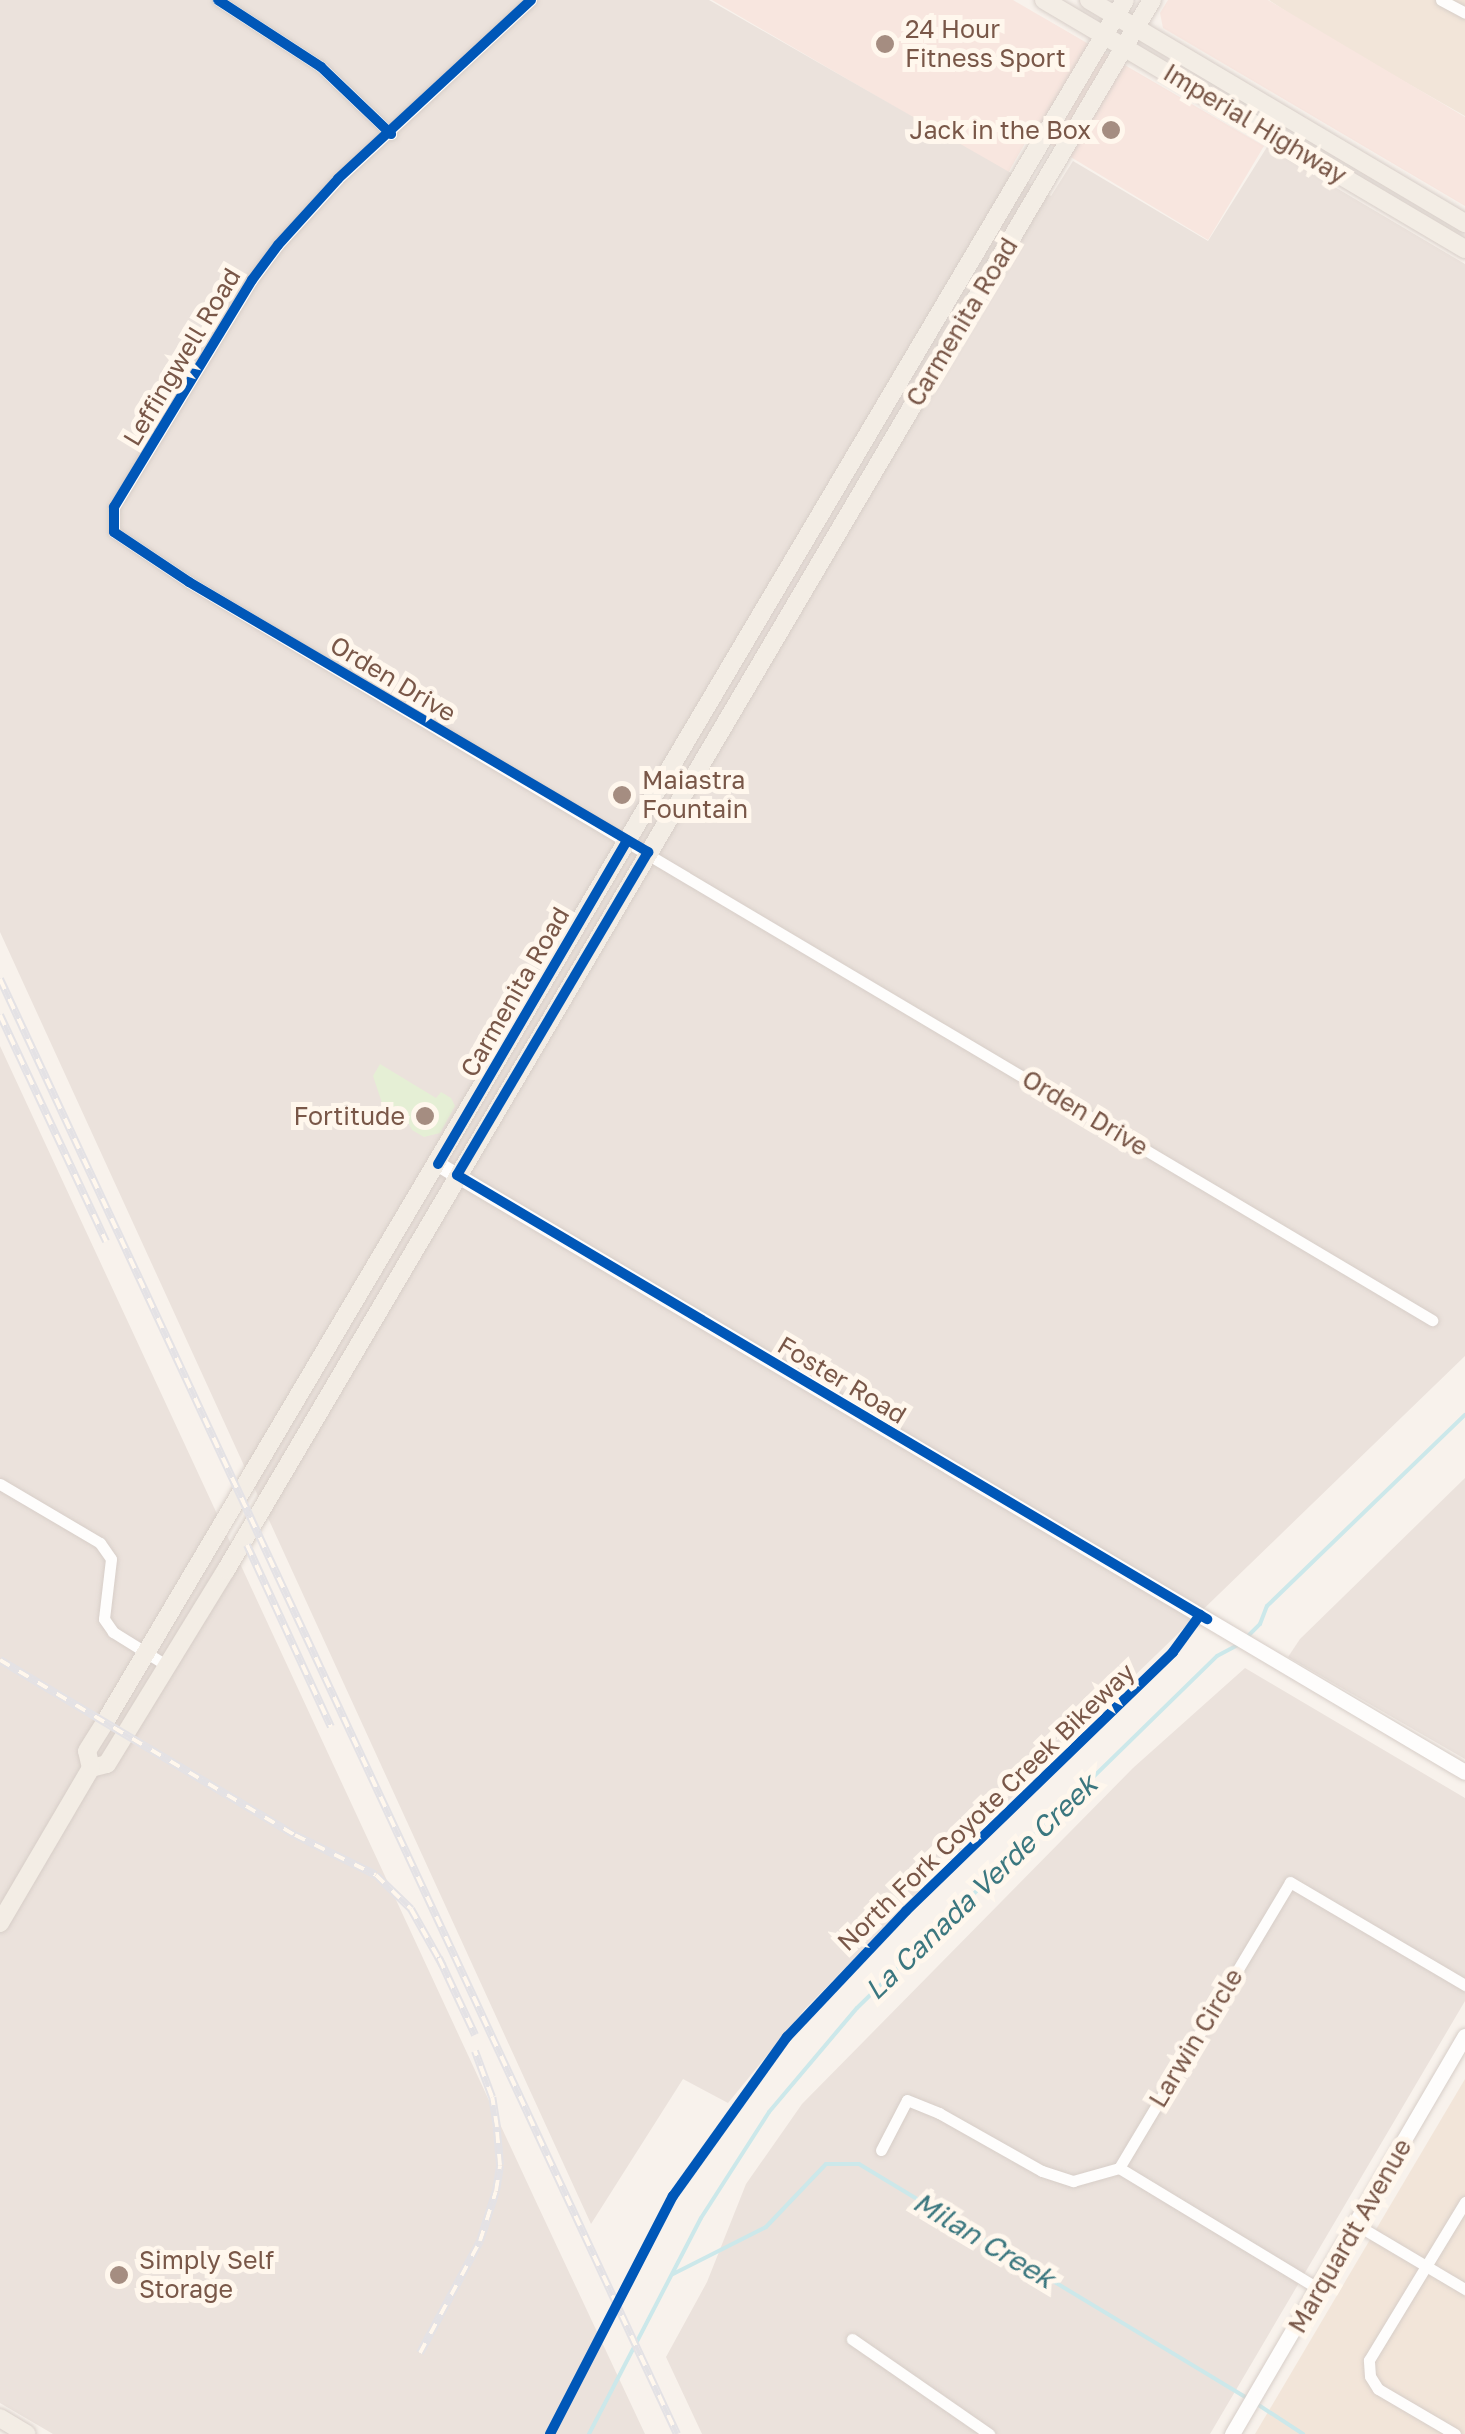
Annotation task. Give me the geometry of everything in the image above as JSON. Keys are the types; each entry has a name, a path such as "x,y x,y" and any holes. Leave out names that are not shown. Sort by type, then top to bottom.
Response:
{"main road":[{"name":"Imperial Highway","path":"1044,0 1465,248"},
{"name":"Imperial Highway","path":"1089,0 1121,8 1136,28 1465,223"},
{"name":"Carmenita Road","path":"91,1768 108,1764 1152,0"},
{"name":"Carmenita Road","path":"0,1922 91,1768 88,1751 145,1653 1121,8"},
{"path":"780,582 800,594"},
{"path":"2,2423 27,2434"}],"street":[{"path":"218,0 296,48 391,134"},
{"name":"Leffingwell Road","path":"119,539 112,526 114,507 252,280 316,201 531,0"},
{"path":"1441,0 1465,13"},
{"name":"Orden Drive","path":"119,539 1432,1320"},
{"name":"Foster Road","path":"438,1164 1465,1772"},
{"path":"0,1484 100,1543 110,1559 104,1620 113,1632 166,1665"},
{"name":"Larwin Circle","path":"1119,2168 1290,1882 1465,1985"},
{"name":"Marquardt Avenue","path":"1232,2434 1465,2036"},
{"path":"882,2150 907,2100 939,2113 1042,2171 1073,2181 1119,2168 1319,2289"},
{"path":"1456,2434 1378,2389 1370,2376 1370,2360 1465,2202"},
{"path":"1356,2225 1465,2289"},
{"path":"852,2338 988,2434"}],"shaded area":[{"path":"0,0 709,0 1051,196 1073,161 1208,241 1267,147 1465,264 1465,1356 1065,1743 805,2009 728,2103 683,2079 591,2224 0,932"},
{"path":"712,0 1013,0 1264,146 1208,240 1031,133 1008,173"},
{"path":"1168,0 1268,0 1465,117 1465,206 1163,28 1160,13"},
{"path":"1269,0 1465,0 1465,116 1319,33"},
{"path":"0,1046 645,2434 53,2434 0,2403"},
{"path":"1465,1478 1465,1759 1288,1657 1300,1639"},
{"path":"1245,1668 1465,1798 1465,2001 1210,2434 702,2434 666,2357 707,2282 746,2184 802,2104 1133,1768"},
{"path":"1465,2079 1465,2434 1255,2434"}],"green space":[{"path":"380,1064 436,1098 441,1092 451,1098 455,1106 440,1133 424,1137 412,1130 404,1115 382,1103 373,1076"}],"waterway":[{"name":"La Canada Verde Creek","path":"1245,1639 1260,1624 1267,1606 1465,1415"},
{"name":"La Canada Verde Creek","path":"589,2434 701,2218 769,2112 857,2008 1217,1656 1238,1645"},
{"name":"Milan Creek","path":"673,2274 766,2227 826,2164 859,2164 1249,2399"},
{"name":"Milan Creek","path":"1257,2404 1303,2434"}],"railway":[{"path":"0,979 677,2434"},
{"path":"0,1015 106,1241"},
{"path":"247,1545 331,1727"},
{"path":"0,1660 295,1835 376,1875 411,1909 443,1966"},
{"path":"439,1958 475,2035"},
{"path":"420,2353 480,2241 496,2191 500,2165 497,2127 492,2097 475,2051"}],"cycle path":[{"path":"218,0 321,67 391,134"},
{"path":"531,0 338,179 278,245 252,280 114,507 114,532 189,582 648,852 457,1175 1207,1619"},
{"path":"438,1164 627,840"},
{"name":"North Fork Coyote Creek Bikeway","path":"550,2434 673,2196 787,2037 906,1911 1173,1652 1200,1615"}],"place":[{"name":"24 Hour Fitness Sport","path":"885,44"},
{"name":"Jack in the Box","path":"1111,130"},
{"name":"Maiastra Fountain","path":"622,795"},
{"name":"Fortitude","path":"425,1116"},
{"name":"Simply Self Storage","path":"119,2275"}]}
